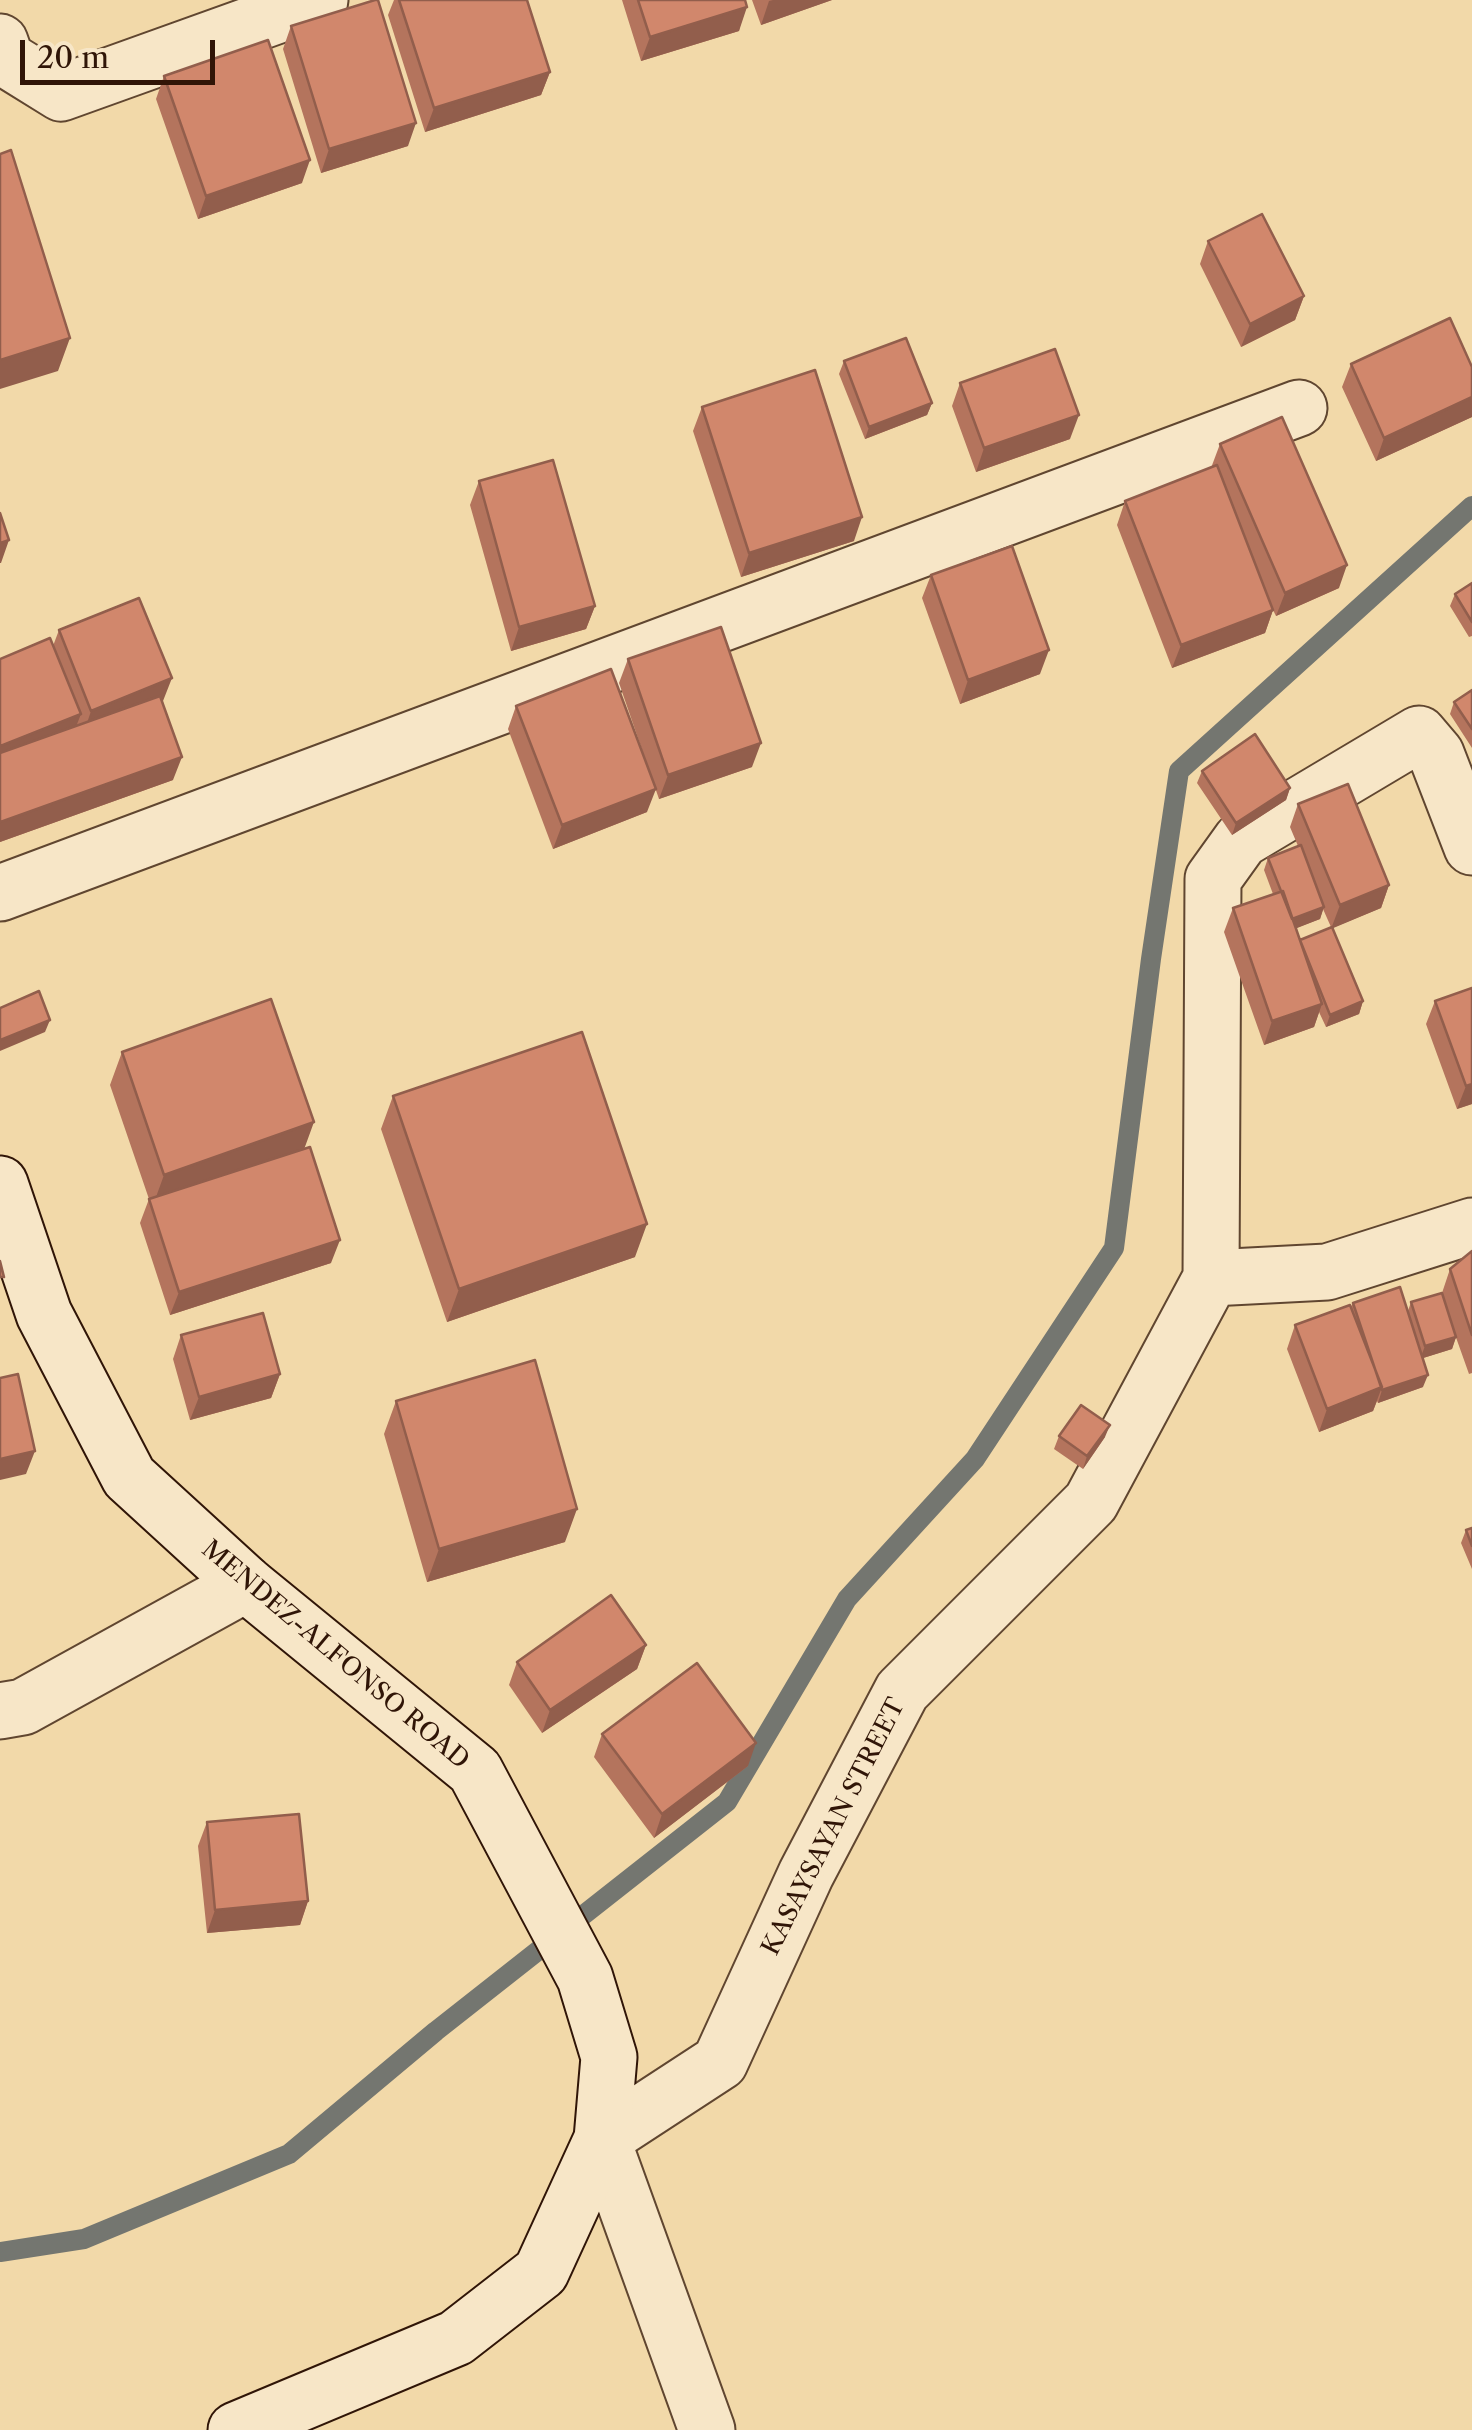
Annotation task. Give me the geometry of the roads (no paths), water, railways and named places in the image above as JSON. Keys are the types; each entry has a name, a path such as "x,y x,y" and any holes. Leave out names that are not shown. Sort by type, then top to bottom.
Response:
{"street":[{"path":"0,42 6,59 61,93 320,0"},
{"path":"0,892 1299,408"},
{"path":"1472,846 1436,754 1419,734 1242,840 1214,879 1211,1278 1328,1272 1472,1226"},
{"name":"MENDEZ-ALFONSO ROAD","path":"0,1184 44,1314 129,1477 246,1584 475,1771 585,1978 610,2057 602,2138 542,2272 456,2338 236,2430"},
{"name":"KASAYSAYAN STREET","path":"602,2138 720,2062 806,1874 902,1691 1092,1502 1211,1278"},
{"path":"0,1711 23,1708 246,1584"},
{"path":"602,2138 707,2430"}],"waterway":[{"path":"0,2252 84,2239 289,2154 436,2031 727,1802 847,1599 975,1459 1114,1248 1179,771 1472,506"}]}
